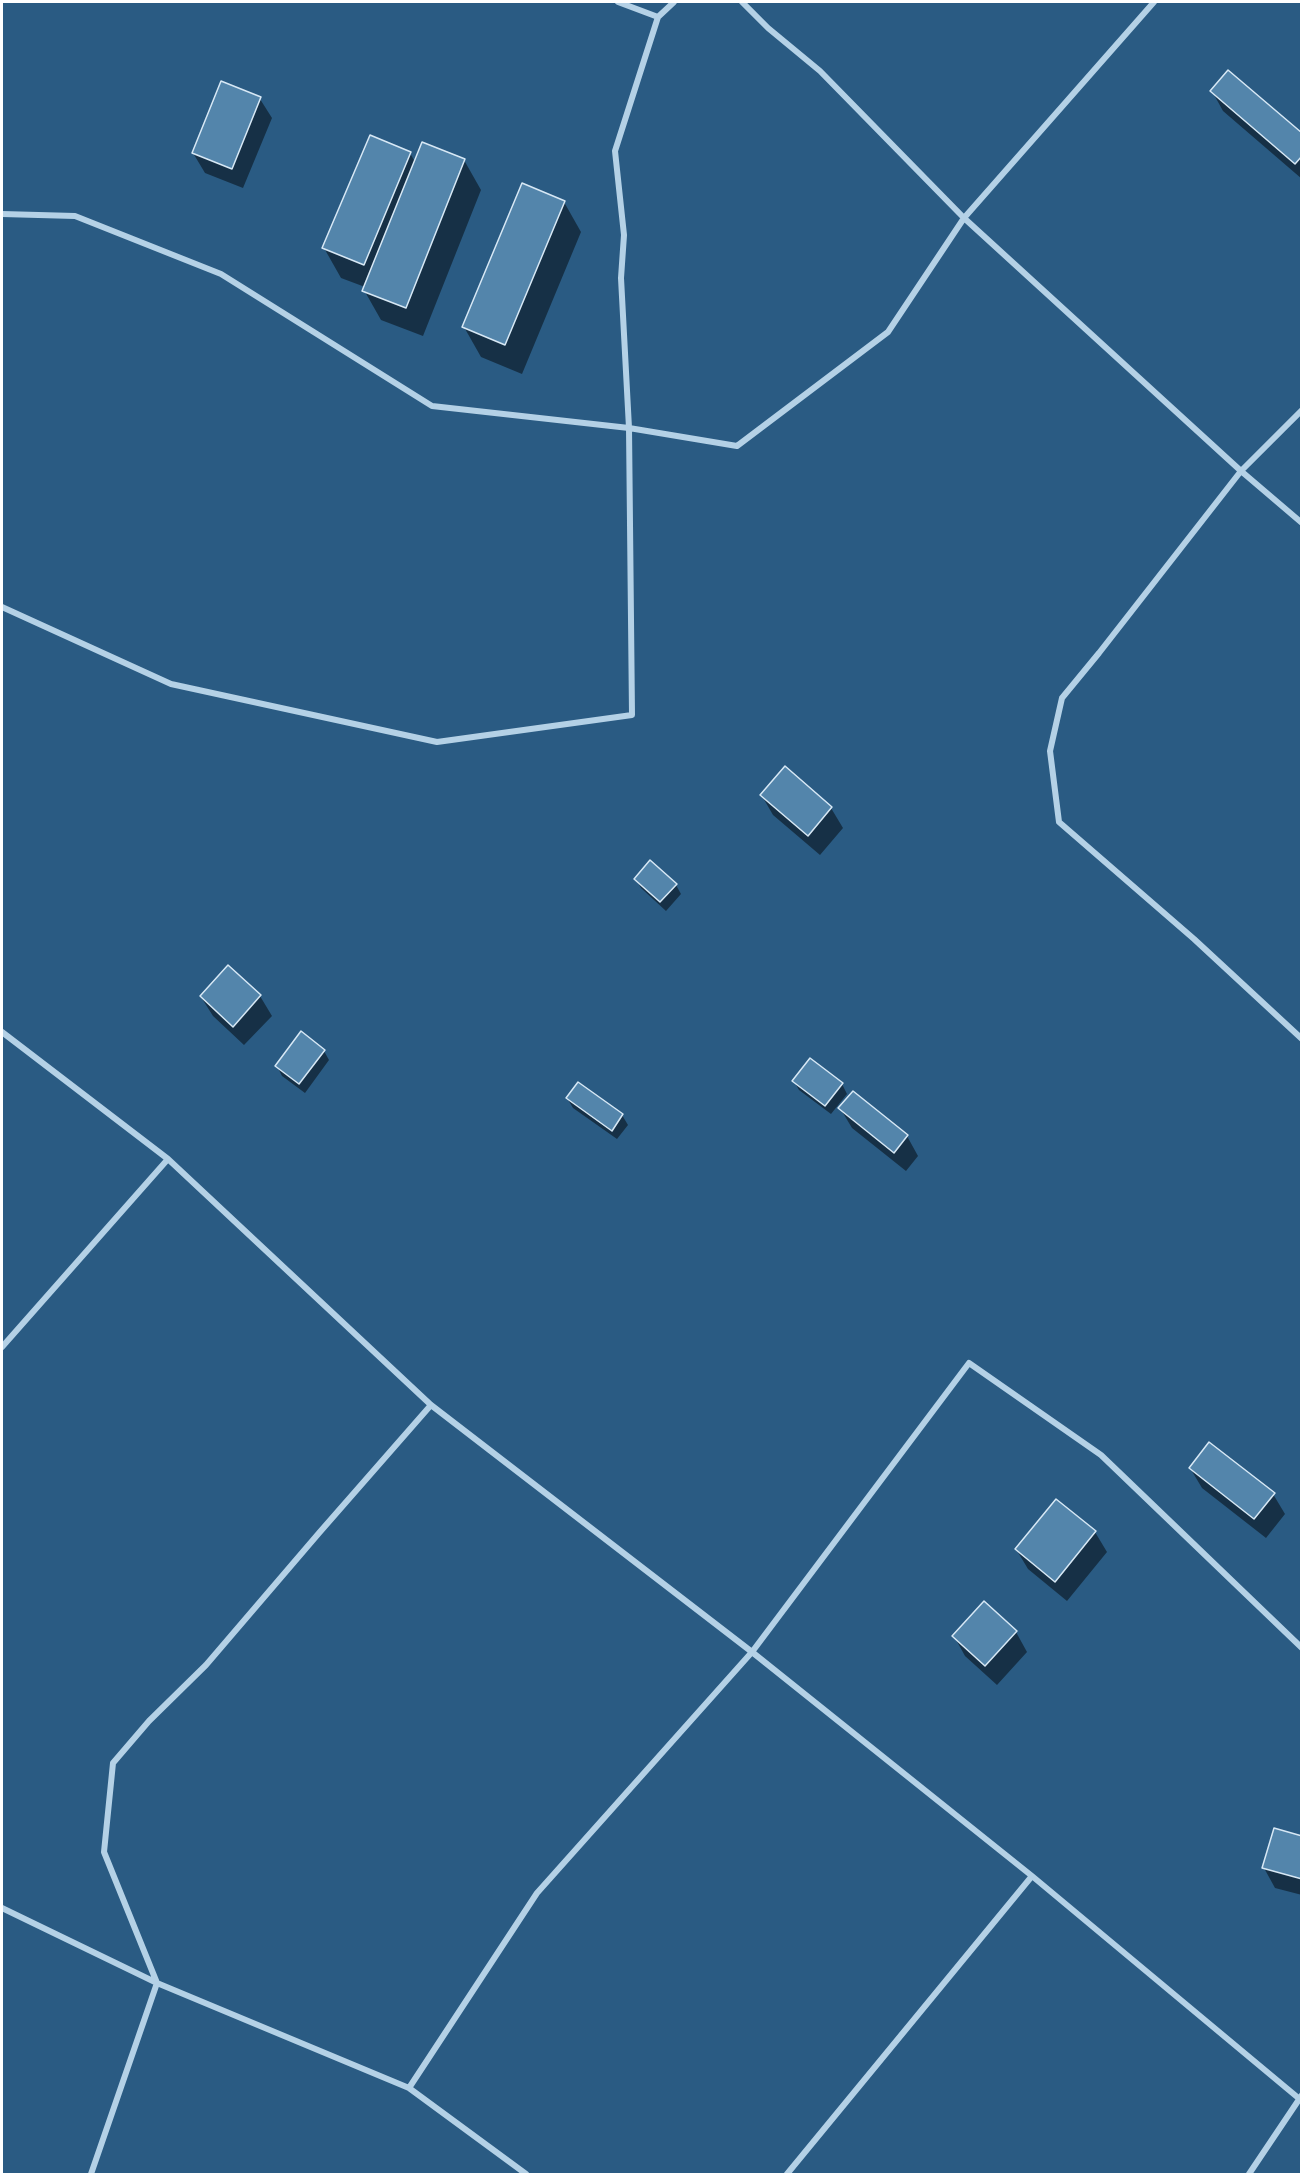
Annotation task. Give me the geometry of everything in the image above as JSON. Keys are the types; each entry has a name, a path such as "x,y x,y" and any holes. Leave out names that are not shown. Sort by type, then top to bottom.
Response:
{"street":[{"path":"618,2 658,17"},
{"path":"2,607 171,684 437,742 632,715 629,428 621,278 624,235 615,151 658,17 674,2"},
{"path":"742,2 768,28 820,71 964,218 1241,471 1302,523"},
{"path":"2,214 75,216 221,274 432,406 629,428 737,446 888,332 964,218 1154,2"},
{"path":"1302,410 1241,471 1100,654 1062,698 1050,752 1059,822 1194,939 1302,1039"},
{"path":"2,1032 168,1159 431,1405 752,1652 1032,1876 1301,2098 1249,2175"},
{"path":"2,1347 168,1159"},
{"path":"409,2088 537,1893 752,1652 969,1363 1101,1455 1302,1648"},
{"path":"91,2175 157,1983 104,1852 113,1763 149,1721 206,1665 431,1405"},
{"path":"788,2175 1032,1876"},
{"path":"2,1908 157,1983 409,2088 526,2175"}],"building":[{"path":"1228,70 1302,133 1302,156 1295,164 1210,91"},
{"path":"221,81 261,97 232,169 192,153"},
{"path":"370,135 411,152 364,265 322,248"},
{"path":"422,142 465,159 406,308 362,291"},
{"path":"522,183 565,201 505,345 462,327"},
{"path":"785,766 832,807 808,836 760,795"},
{"path":"650,860 677,884 660,902 634,879"},
{"path":"228,965 261,995 233,1027 200,996"},
{"path":"301,1031 325,1050 299,1084 275,1066"},
{"path":"810,1058 843,1083 825,1106 792,1081"},
{"path":"578,1082 623,1114 612,1131 566,1098"},
{"path":"853,1091 908,1135 894,1153 838,1108"},
{"path":"1209,1442 1275,1493 1254,1519 1189,1468"},
{"path":"1056,1499 1096,1531 1055,1582 1015,1549"},
{"path":"984,1601 1017,1631 985,1666 952,1636"},
{"path":"1274,1828 1302,1836 1302,1879 1262,1868"}]}
